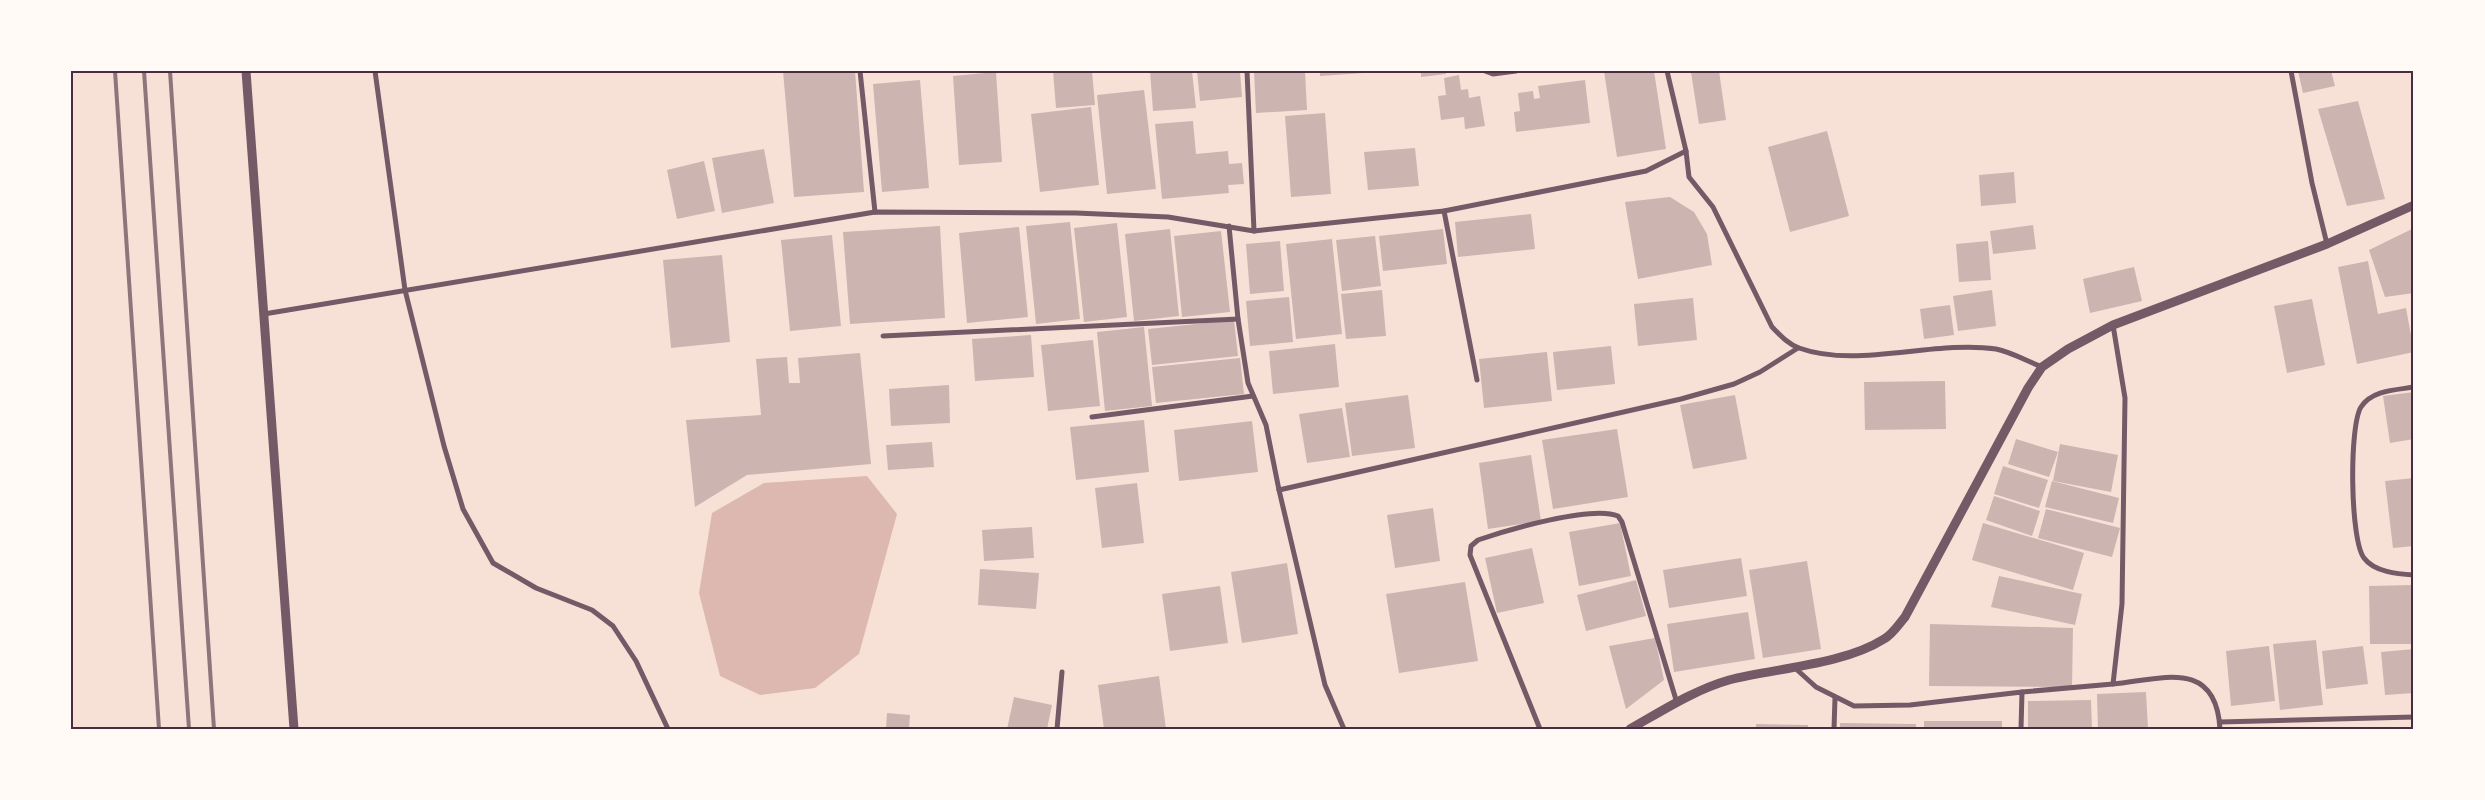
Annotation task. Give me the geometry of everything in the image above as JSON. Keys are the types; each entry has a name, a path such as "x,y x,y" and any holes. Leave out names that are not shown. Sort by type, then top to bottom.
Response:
{"street":[{"path":"246,71 294,729"},
{"path":"375,71 405,290 444,446 463,509 493,563 536,588 592,610 613,626 636,662 668,729"},
{"path":"860,71 875,212"},
{"path":"1247,71 1254,231"},
{"path":"1486,71 1493,74 1516,71"},
{"path":"1667,71 1686,151 1689,177 1713,207 1772,327 1784,340 1798,348 1824,354 1854,355 1947,347 1997,349 2042,367"},
{"path":"2290,71 2312,183 2327,244"},
{"path":"264,314 875,212 1076,213 1168,217 1254,231 1444,211 1646,171 1686,151"},
{"path":"1630,729 1704,688 1730,680 1795,668 1863,650 1886,639 1905,617 2028,388 2042,367 2068,349 2113,325 2327,244 2414,205"},
{"path":"1444,211 1477,380"},
{"path":"1229,226 1245,371 1253,396 1266,425 1278,490 1325,685 1344,729"},
{"path":"883,336 1238,319"},
{"path":"2113,325 2125,398 2122,604 2113,684"},
{"path":"1278,490 1680,399 1734,384 1760,372 1798,348"},
{"path":"2414,387 2375,395 2362,406 2355,424 2352,458 2353,504 2357,537 2364,558 2379,569 2400,574 2414,574"},
{"path":"1092,417 1253,396"},
{"path":"1540,729 1470,556 1471,546 1478,540 1551,520 1598,512 1618,516 1622,522 1677,703"},
{"path":"1795,668 1816,686 1835,698 1854,706 1910,706 2022,692 2182,677 2196,679 2206,687 2220,722 2220,729"},
{"path":"1057,729 1062,672"},
{"path":"2021,729 2022,692"},
{"path":"1834,729 1835,698"},
{"path":"2220,722 2414,717"}],"shaded area":[{"path":"867,476 897,514 859,654 815,688 760,695 720,676 699,593 712,513 764,483"}],"building":[{"path":"783,71 855,71 864,192 794,197"},
{"path":"1053,71 1092,71 1095,105 1056,108"},
{"path":"1150,71 1192,71 1196,108 1153,111"},
{"path":"1197,71 1240,71 1242,97 1200,101"},
{"path":"1254,71 1305,71 1307,110 1256,113"},
{"path":"1320,71 1364,71 1364,73 1320,76"},
{"path":"1421,71 1445,71 1446,74 1421,77"},
{"path":"1604,71 1654,71 1666,149 1617,157"},
{"path":"1719,71 1726,120 1699,124 1691,72"},
{"path":"2298,71 2331,71 2335,86 2303,93"},
{"path":"996,72 1002,162 959,165 953,76"},
{"path":"1459,75 1461,90 1468,89 1469,98 1480,96 1485,126 1465,129 1464,117 1441,120 1438,96 1446,95 1444,78"},
{"path":"920,80 929,188 882,192 873,84"},
{"path":"1585,80 1590,123 1516,132 1514,112 1520,111 1518,93 1533,91 1534,99 1540,98 1538,86"},
{"path":"1144,90 1156,189 1107,194 1097,95"},
{"path":"2358,101 2385,199 2347,206 2318,109"},
{"path":"1091,107 1099,185 1040,192 1031,114"},
{"path":"1325,113 1331,194 1291,197 1285,116"},
{"path":"1193,121 1196,154 1228,151 1229,164 1242,163 1244,184 1228,185 1229,193 1162,199 1155,124"},
{"path":"1827,131 1849,216 1790,232 1768,147"},
{"path":"1415,148 1419,186 1368,190 1364,152"},
{"path":"764,149 774,203 722,213 712,158"},
{"path":"704,161 715,211 677,219 667,170"},
{"path":"2014,172 2016,203 1981,206 1979,175"},
{"path":"1670,197 1694,212 1707,234 1712,265 1638,279 1625,202"},
{"path":"1531,214 1535,249 1458,257 1455,222"},
{"path":"1070,222 1080,319 1036,324 1026,226"},
{"path":"1117,223 1127,317 1084,322 1074,228"},
{"path":"2033,225 2036,249 1993,254 1990,231"},
{"path":"940,226 945,318 850,324 843,232"},
{"path":"1019,227 1028,317 967,323 959,233"},
{"path":"2414,228 2414,293 2385,297 2369,250"},
{"path":"1170,229 1179,316 1134,321 1125,234"},
{"path":"1443,229 1447,264 1383,271 1379,236"},
{"path":"1221,231 1230,312 1182,317 1174,236"},
{"path":"832,235 841,326 790,331 781,240"},
{"path":"1375,236 1381,286 1342,291 1336,240"},
{"path":"1332,239 1342,334 1296,339 1286,244"},
{"path":"1280,241 1284,291 1250,294 1246,244"},
{"path":"1988,241 1991,280 1959,282 1956,244"},
{"path":"722,255 730,342 671,348 663,260"},
{"path":"2368,261 2378,314 2406,308 2414,352 2357,364 2338,267"},
{"path":"2134,267 2142,301 2090,313 2083,279"},
{"path":"1382,290 1386,336 1346,339 1341,294"},
{"path":"1992,290 1996,326 1958,331 1953,296"},
{"path":"1289,297 1293,342 1250,346 1246,301"},
{"path":"1693,298 1697,340 1638,346 1634,304"},
{"path":"2312,299 2325,365 2287,373 2274,306"},
{"path":"1950,305 1954,335 1924,339 1920,309"},
{"path":"1234,320 1238,356 1152,365 1148,329"},
{"path":"1144,327 1152,406 1105,411 1097,332"},
{"path":"1031,335 1034,377 975,381 972,339"},
{"path":"1093,340 1100,406 1048,411 1041,345"},
{"path":"1335,344 1339,387 1273,394 1269,351"},
{"path":"1611,346 1615,384 1557,390 1553,352"},
{"path":"1547,352 1552,401 1484,408 1479,359"},
{"path":"860,353 871,464 747,475 695,507 686,420 761,415 756,359 787,357 789,383 800,383 798,358"},
{"path":"1240,358 1244,394 1156,403 1152,367"},
{"path":"1945,381 1946,429 1865,430 1864,382"},
{"path":"949,385 950,423 891,426 889,389"},
{"path":"2414,392 2414,439 2390,443 2383,396"},
{"path":"1408,395 1415,448 1352,456 1345,403"},
{"path":"1735,395 1747,459 1693,469 1680,405"},
{"path":"1342,408 1350,457 1307,463 1299,414"},
{"path":"1144,420 1149,472 1076,480 1070,427"},
{"path":"1252,421 1258,472 1179,481 1174,430"},
{"path":"1617,429 1628,497 1553,509 1542,440"},
{"path":"2016,439 2058,452 2049,477 2008,464"},
{"path":"932,442 934,467 888,470 886,445"},
{"path":"2060,444 2118,455 2111,492 2053,481"},
{"path":"1531,455 1541,521 1488,529 1479,463"},
{"path":"2003,466 2048,480 2039,508 1994,494"},
{"path":"2414,478 2414,546 2393,548 2385,481"},
{"path":"2052,481 2119,498 2113,523 2045,507"},
{"path":"1137,483 1144,543 1102,548 1095,488"},
{"path":"1994,496 2040,511 2032,536 1986,520"},
{"path":"1433,508 1440,561 1395,568 1387,515"},
{"path":"2046,509 2120,528 2112,557 2038,538"},
{"path":"1620,523 1631,576 1579,586 1569,532"},
{"path":"1983,523 2084,553 2073,590 1972,560"},
{"path":"1032,527 1034,558 984,561 982,530"},
{"path":"1532,548 1544,603 1497,613 1485,558"},
{"path":"1741,558 1747,596 1669,608 1663,570"},
{"path":"1807,561 1821,649 1763,658 1749,570"},
{"path":"1287,563 1298,634 1242,643 1231,572"},
{"path":"980,569 1039,573 1036,609 978,605"},
{"path":"1999,576 2082,594 2075,625 1991,607"},
{"path":"1636,580 1646,616 1586,631 1577,595"},
{"path":"1465,582 1478,661 1399,673 1386,594"},
{"path":"2414,585 2414,644 2370,644 2369,586"},
{"path":"1220,586 1228,643 1170,651 1162,594"},
{"path":"1748,612 1755,659 1674,672 1667,624"},
{"path":"1930,624 2073,628 2072,687 1929,686"},
{"path":"1655,638 1664,680 1626,709 1609,646"},
{"path":"2316,640 2323,705 2280,710 2273,644"},
{"path":"2269,646 2275,701 2231,706 2226,651"},
{"path":"2363,646 2368,684 2326,689 2322,651"},
{"path":"2414,649 2414,693 2385,695 2381,652"},
{"path":"1159,676 1166,729 1104,729 1098,685"},
{"path":"2146,692 2148,729 2098,729 2097,694"},
{"path":"1014,697 1052,705 1047,729 1007,729"},
{"path":"2091,700 2092,729 2028,729 2028,701"},
{"path":"887,713 910,715 909,729 886,729"},
{"path":"1924,721 2002,721 2002,729 1924,729"},
{"path":"1840,723 1916,724 1916,729 1840,729"},
{"path":"1756,724 1808,725 1808,729 1756,729"}],"railway":[{"path":"115,71 159,729"},
{"path":"144,71 189,729"},
{"path":"170,71 214,729"}]}
